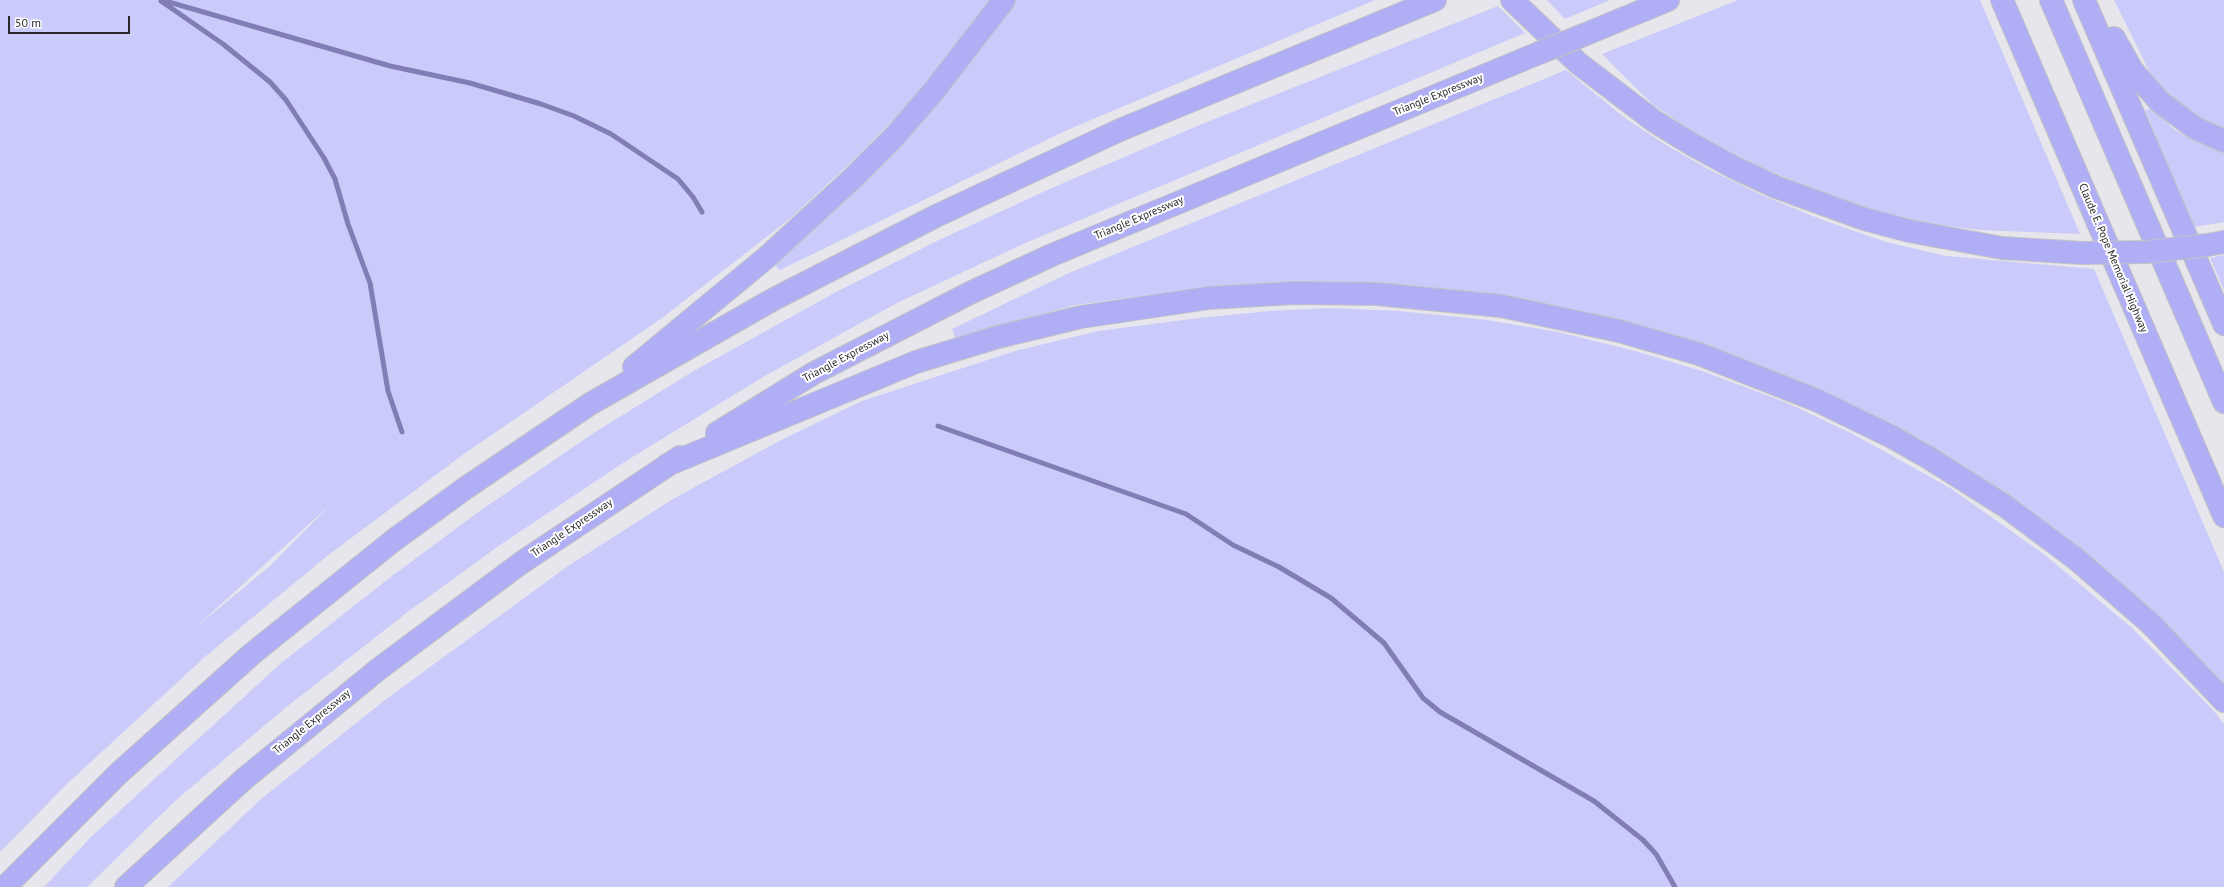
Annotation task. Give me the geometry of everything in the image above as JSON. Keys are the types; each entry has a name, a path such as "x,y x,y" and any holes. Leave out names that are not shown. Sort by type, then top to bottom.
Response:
{"highway":[{"path":"590,404 768,257 854,178 895,136 933,92 1004,0"},
{"path":"5,887 119,773 185,712 259,648 394,540 467,487 590,404 774,299 936,216 1120,130 1435,0"},
{"path":"1512,0 1578,63 1654,120 1729,165 1776,187 1849,214 1909,232 2002,248 2082,253 2146,252 2216,243"},
{"name":"Triangle Expressway","path":"126,887 244,779 380,668 521,563 667,465 808,377 972,292 1133,220 1668,0"},
{"name":"Claude E. Pope Memorial Highway","path":"2002,0 2224,516"},
{"path":"2051,0 2224,402"},
{"path":"2084,0 2224,324"},
{"path":"2096,0 2123,55 2146,87 2177,116 2195,128 2224,141"},
{"path":"667,465 916,362 998,337 1081,317 1209,298 1294,294 1377,294 1501,306 1619,331 1699,354 1816,400 1898,441 2005,506 2076,559 2151,624 2224,701"}],"shaded area":[{"path":"0,0 991,0 931,81 861,153 791,218 662,318 464,454 327,556 206,656 69,782 0,852","holes":["331,504 270,566 195,628"]},
{"path":"1016,0 1375,0 1065,131 780,270 773,263 929,111 996,28"},
{"path":"1547,0 1610,0 1565,19"},
{"path":"1738,0 1980,0 2080,234 1979,230 1925,223 1873,210 1818,191 1751,163 1698,135 1653,105 1602,54"},
{"path":"2114,0 2224,0 2224,133 2190,116 2159,91"},
{"path":"1498,6 1525,33 1023,244 897,303 763,377 626,461 500,545 409,611 284,709 175,801 87,887 44,887 91,837 280,664 392,576 477,513 592,434 692,372 836,292 939,240 1054,187 1197,126"},
{"path":"1566,70 1625,118 1666,145 1710,170 1762,195 1820,219 1886,242 1946,256 2094,269 2224,572 2224,689 2037,519 1654,331 1218,286 1075,305 956,339 952,329 1069,273"},
{"path":"2152,108 2175,130 2205,145 2224,152 2224,222 2194,227 2145,110"},
{"path":"2224,255 2224,290 2210,258"},
{"path":"1329,308 1399,311 1487,320 1558,332 1635,351 1702,371 1785,402 1851,433 1950,488 2045,555 2132,628 2213,710 2224,724 2224,887 168,887 261,799 385,700 568,566 673,499 781,440 862,401 1015,351 1098,331 1199,318 1270,311"}],"waterway":[{"path":"162,0 390,66 470,83 541,104 574,116 611,134 678,179 693,197 702,212"},
{"path":"161,1 223,44 270,82 286,100 324,158 335,179 348,224 370,283 388,391 402,432"},
{"path":"938,426 1186,514 1233,545 1279,567 1331,598 1384,643 1423,698 1440,712 1594,801 1643,840 1656,854 1675,887"}]}
